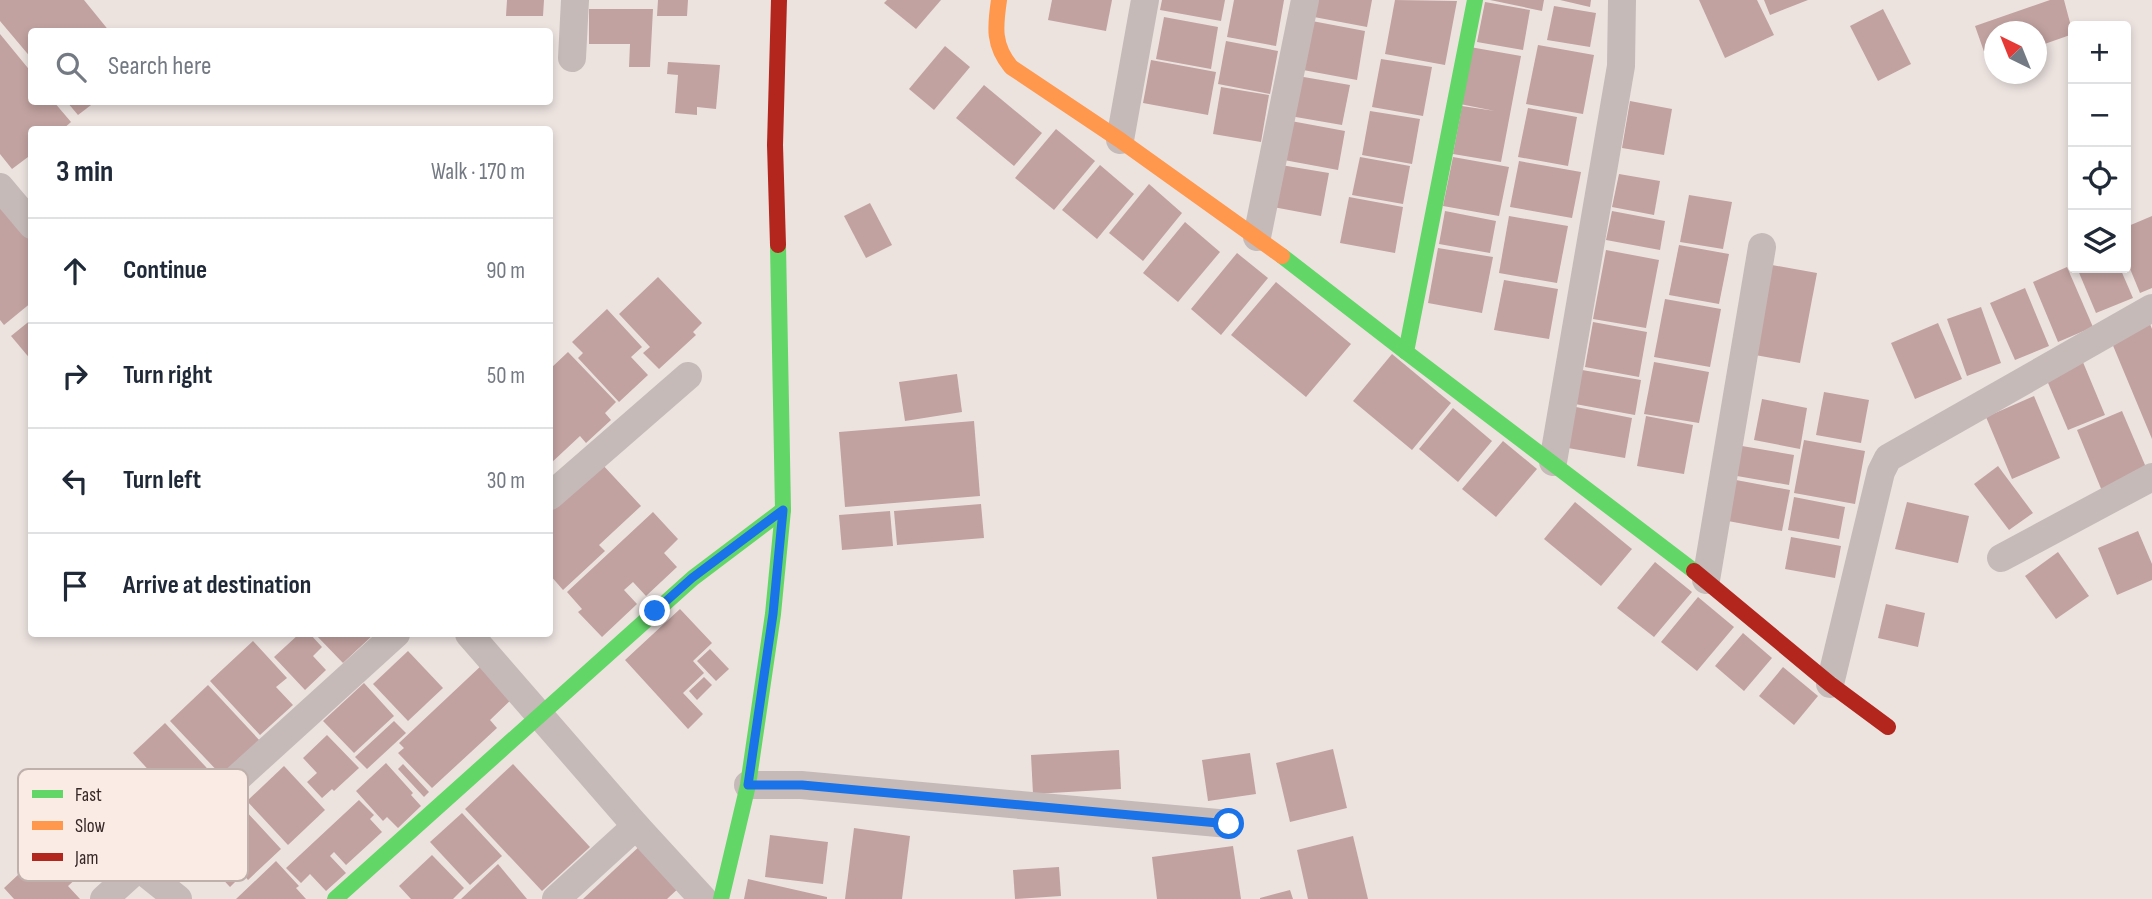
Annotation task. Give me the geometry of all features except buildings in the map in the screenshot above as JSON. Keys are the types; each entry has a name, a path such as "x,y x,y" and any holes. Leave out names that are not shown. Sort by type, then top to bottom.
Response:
{"street":[{"path":"572,58 575,0"},
{"path":"722,899 748,785 773,614 783,510 775,145 779,0"},
{"path":"999,0 995,37 998,52 1011,67 1120,140 1256,237 1706,580 1830,684 1888,727"},
{"path":"1120,140 1145,0"},
{"path":"1256,237 1306,0"},
{"path":"1406,352 1475,0"},
{"path":"1553,462 1621,66 1622,0"},
{"path":"0,187 28,220"},
{"path":"1706,580 1762,247"},
{"path":"1830,684 1881,472 1888,458 2152,308"},
{"path":"553,493 688,376"},
{"path":"2001,558 2152,477"},
{"path":"335,899 692,578 783,510"},
{"path":"247,769 393,637"},
{"path":"471,637 703,899"},
{"path":"748,785 802,785 1229,824"},
{"path":"556,899 636,826"},
{"path":"104,899 123,881"},
{"path":"156,881 178,899"}],"traffic: fast":[{"path":"1475,0 1406,352 1694,571"},
{"path":"721,899 748,785 773,614 783,510 778,245"},
{"path":"1282,256 1406,352"},
{"path":"335,899 693,578 783,510"}],"traffic: slow":[{"path":"999,0 998,43 1011,67 1120,140 1282,256"}],"traffic: jam":[{"path":"778,245 775,145 779,0"},
{"path":"1694,571 1830,684 1888,727"}],"route":[{"path":"655,611 692,578 783,510 773,614 748,785 802,785 1229,824"}]}
